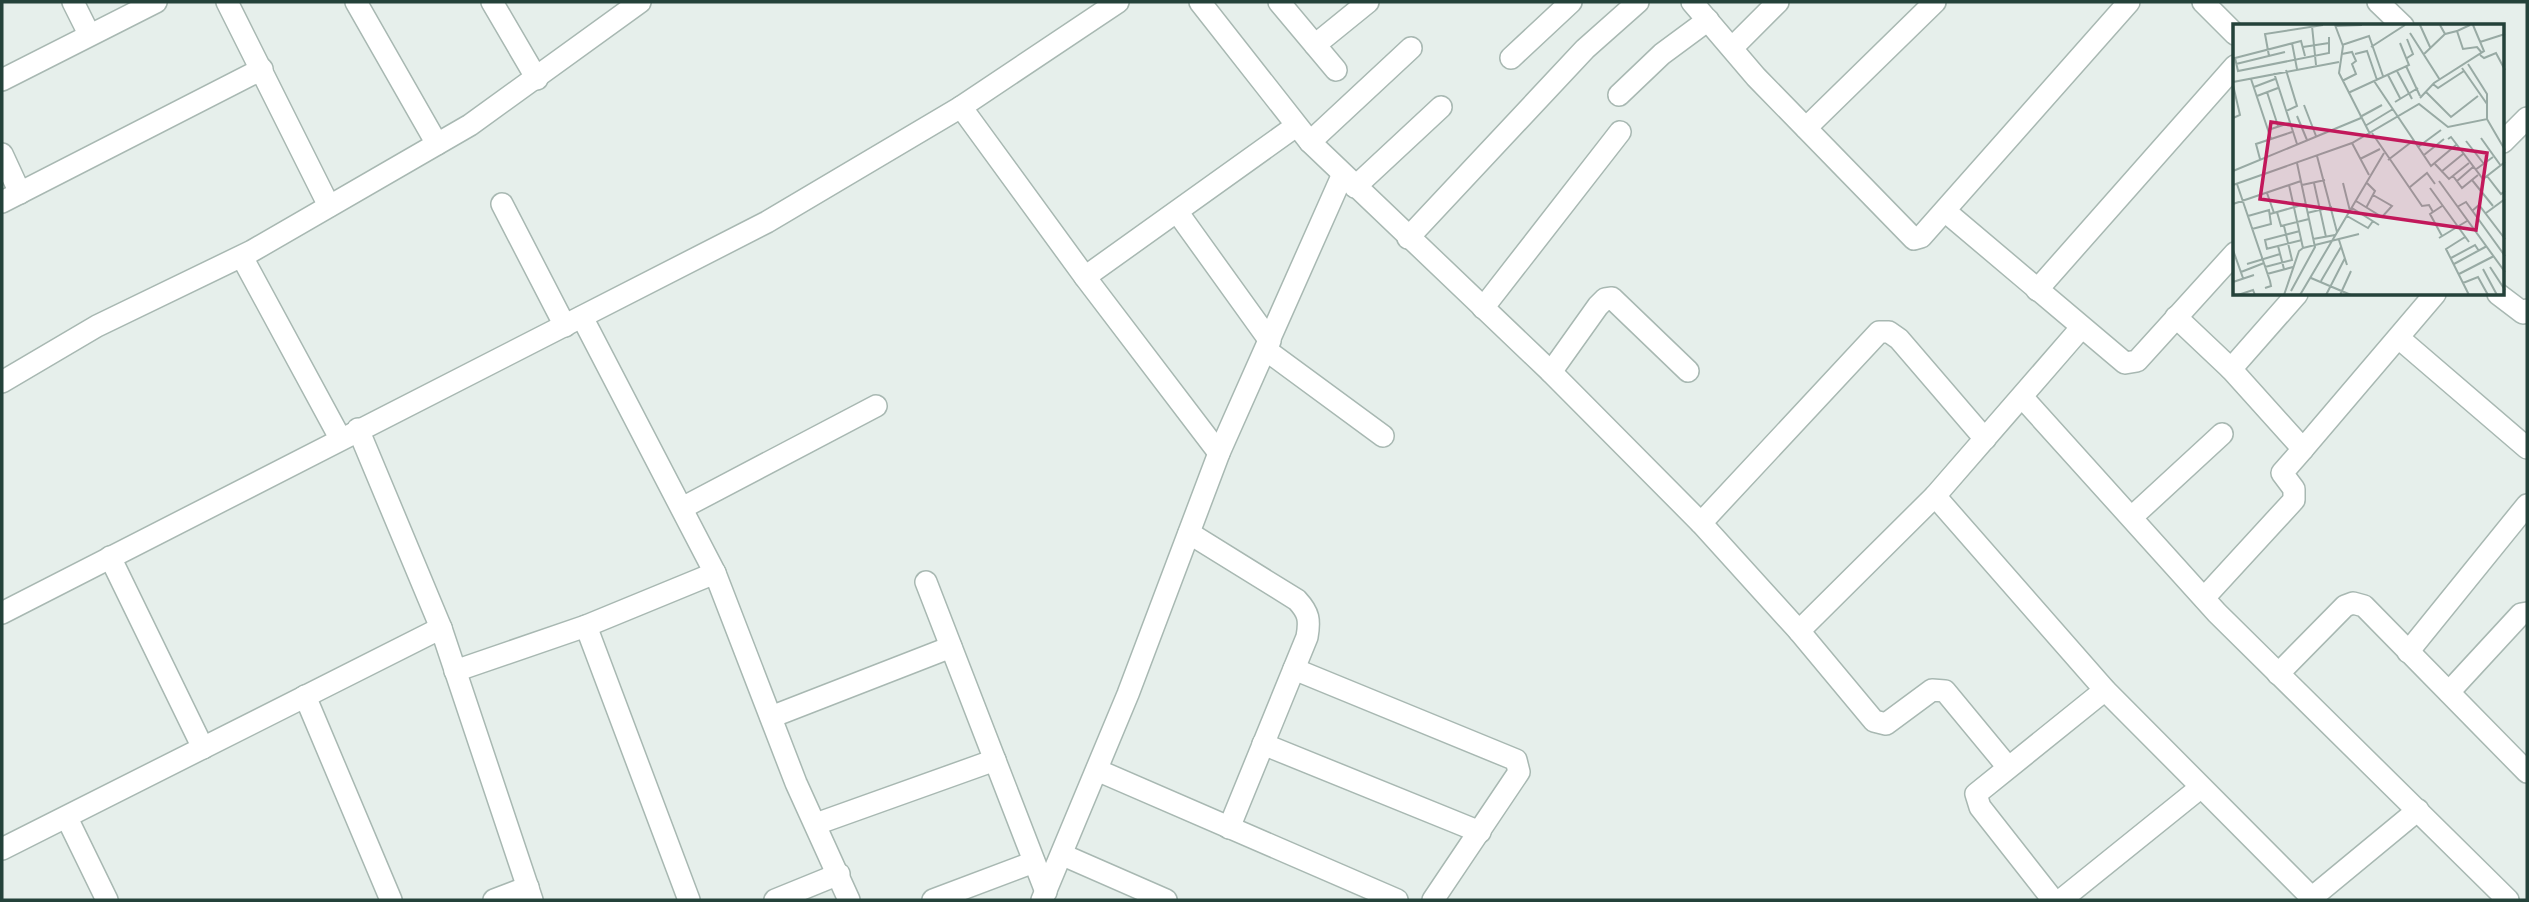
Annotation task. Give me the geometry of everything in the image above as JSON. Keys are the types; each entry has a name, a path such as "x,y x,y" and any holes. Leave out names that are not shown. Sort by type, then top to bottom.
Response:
{"street":[{"path":"73,2 89,34"},
{"path":"2,80 156,2"},
{"path":"227,2 329,206"},
{"path":"356,2 437,144"},
{"path":"492,2 537,79"},
{"path":"2,382 97,326 242,257 437,144 537,79 640,2"},
{"path":"2,612 767,222 961,107 1118,2"},
{"path":"1200,2 1303,134 1408,238 1551,372 1701,523 1799,631 1874,721 1886,724 1932,690 1945,691 2007,766"},
{"path":"1279,2 1335,70"},
{"path":"1315,45 1368,2"},
{"path":"1511,58 1571,2"},
{"path":"1408,238 1585,49 1638,2"},
{"path":"1692,2 1756,77 1909,237 1921,236 1945,211 2129,2"},
{"path":"1732,48 1778,2"},
{"path":"1806,128 1935,2"},
{"path":"2203,2 2233,32"},
{"path":"2378,2 2401,24"},
{"path":"1619,95 1662,54 1708,20"},
{"path":"1084,277 1178,213 1303,134 1410,48"},
{"path":"2037,290 2233,68"},
{"path":"2,154 11,198 262,69"},
{"path":"961,107 1084,277 1219,453"},
{"path":"1044,896 1097,770 1219,453 1349,181 1441,107"},
{"path":"1483,308 1620,132"},
{"path":"502,204 682,508 715,573 771,717 849,900"},
{"path":"1945,211 2081,328 2125,363 2131,364 2137,361 2233,255"},
{"path":"1178,213 1268,346 1383,436"},
{"path":"242,257 349,433 441,628 530,893 494,900"},
{"path":"2231,369 2295,296"},
{"path":"2204,598 2294,500 2294,489 2283,473 2400,339 2433,296"},
{"path":"2500,296 2514,309 2523,313 2527,310"},
{"path":"1551,372 1598,306 1605,299 1612,298 1688,371"},
{"path":"2176,317 2231,369 2303,449"},
{"path":"1799,631 1935,496 2023,398 2081,328"},
{"path":"1701,523 1879,332 1889,332 1899,339 1985,439"},
{"path":"2400,339 2527,448"},
{"path":"2023,398 2133,516 2204,598 2508,900"},
{"path":"682,508 877,406"},
{"path":"2133,516 2222,434"},
{"path":"1935,496 2105,690 2312,900 2418,810"},
{"path":"2408,652 2527,505"},
{"path":"1189,533 1282,589 1307,612 1310,622 1307,638 1229,828"},
{"path":"110,557 204,748"},
{"path":"456,671 586,626 715,573"},
{"path":"926,582 1034,862 1044,896"},
{"path":"2278,674 2345,606 2353,603 2364,606 2527,772"},
{"path":"2449,692 2521,614 2527,613"},
{"path":"586,626 689,900"},
{"path":"2,849 441,628"},
{"path":"771,717 951,647"},
{"path":"1294,669 1516,760 1519,772 1433,900"},
{"path":"2053,900 1977,801 1979,789 2105,690"},
{"path":"305,696 391,900"},
{"path":"1263,744 1480,832"},
{"path":"816,824 995,760"},
{"path":"1097,770 1397,900"},
{"path":"2061,900 2200,788"},
{"path":"67,818 107,900"},
{"path":"1063,855 1166,900"},
{"path":"933,900 1034,862"},
{"path":"775,900 839,874"}]}
